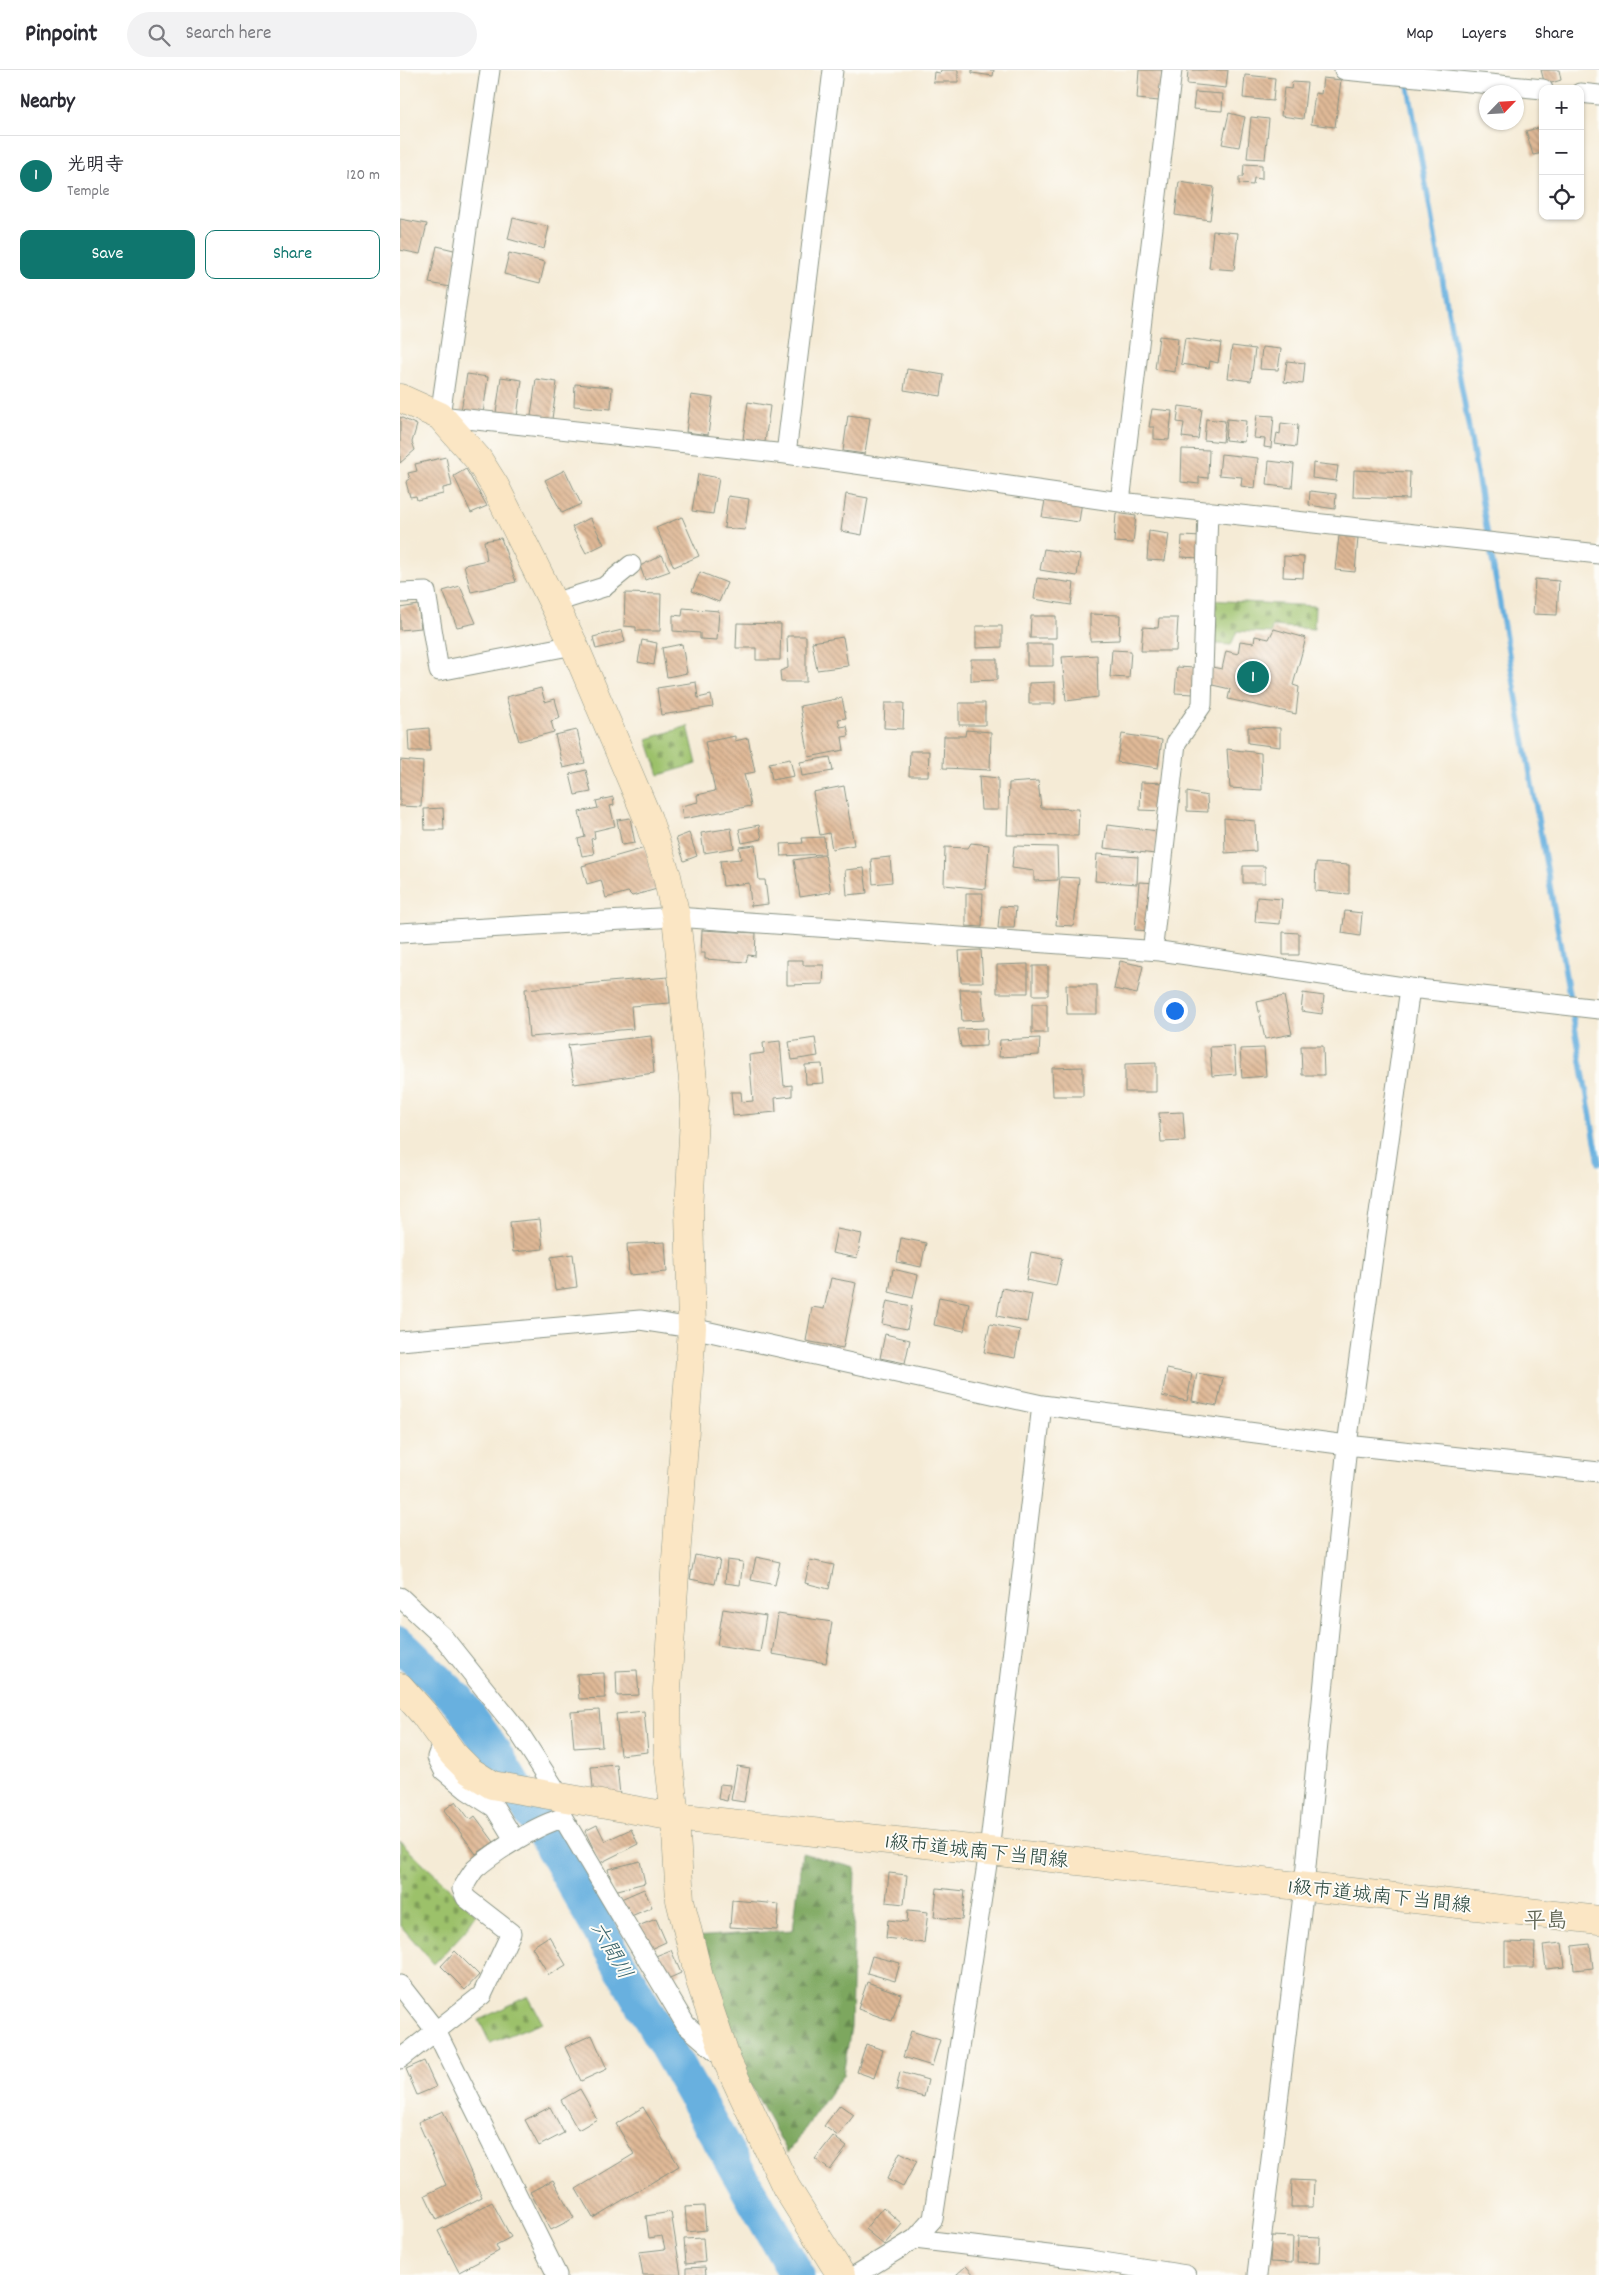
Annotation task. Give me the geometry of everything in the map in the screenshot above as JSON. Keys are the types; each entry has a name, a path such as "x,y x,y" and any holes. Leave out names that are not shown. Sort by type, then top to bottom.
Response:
{"street":[{"path":"440,416 490,70"},
{"path":"786,454 834,70"},
{"path":"1120,502 1172,70"},
{"path":"1344,70 1539,90"},
{"path":"1584,93 1599,95"},
{"path":"400,398 440,416 786,454 1120,502 1599,554"},
{"path":"440,416 478,458 495,486 574,645 648,819 667,876 676,917 695,1099 689,1211 692,1328 668,1689 668,1754 675,1817 680,1900 700,1981 727,2061 786,2187 841,2275"},
{"path":"1160,951 1154,945 1176,743 1202,705 1208,512"},
{"path":"553,603 604,587 631,565"},
{"path":"400,593 426,592 439,671 574,645"},
{"path":"400,933 676,917 1160,951 1410,988 1594,1009"},
{"path":"1257,2275 1304,1887 1347,1445 1410,988"},
{"path":"400,1341 640,1320 692,1328 1042,1405 1347,1445 1599,1472"},
{"path":"856,2275 915,2238 934,2218 989,1850 1042,1405"},
{"path":"400,1596 442,1637 518,1731 553,1805 563,1818 686,2026 727,2061"},
{"name":"1級市道城南下当間線","path":"400,1686 424,1714 453,1754 470,1771 492,1785 553,1805 989,1850 1599,1920"},
{"path":"444,1741 437,1757 444,1771 467,1790 495,1808 522,1837"},
{"path":"400,2059 482,1995 511,1933 466,1898 462,1889 475,1870 522,1837 553,1805"},
{"path":"400,1985 436,2031 557,2275"},
{"path":"915,2238 1090,2260 1186,2275"}],"green space":[{"path":"1208,600 1315,606 1314,629 1272,626 1271,633 1237,631 1231,645 1205,643"},
{"path":"688,726 697,764 659,775 647,739"},
{"path":"400,1841 476,1914 465,1931 434,1964 400,1925"},
{"path":"802,1853 855,1868 851,2027 843,2075 788,2153 745,2075 694,1937 793,1930"},
{"path":"528,1996 542,2022 490,2043 479,2020"}],"building":[{"path":"941,70 958,70 958,82 933,82 934,72 940,73"},
{"path":"972,70 994,70 993,76 972,73"},
{"path":"1139,70 1162,70 1159,101 1137,99"},
{"path":"1188,70 1228,70 1226,88 1187,84"},
{"path":"1541,70 1559,70 1561,80 1545,85"},
{"path":"1245,75 1275,78 1273,101 1243,98"},
{"path":"1323,78 1341,80 1335,127 1311,124 1315,93 1321,94"},
{"path":"1292,82 1307,83 1303,119 1281,116 1284,88 1291,89"},
{"path":"1195,92 1223,94 1222,111 1193,109"},
{"path":"1229,113 1245,117 1239,147 1222,144"},
{"path":"1251,117 1269,119 1265,159 1247,158"},
{"path":"1539,128 1539,154 1533,155 1526,131"},
{"path":"1244,164 1262,165 1262,179 1254,178 1253,185 1239,184 1239,177 1243,177"},
{"path":"1179,182 1214,187 1210,220 1175,215"},
{"path":"513,218 549,227 544,249 508,239"},
{"path":"400,219 427,224 420,254 400,250"},
{"path":"1213,231 1238,233 1234,270 1209,268"},
{"path":"437,246 458,251 450,287 429,283"},
{"path":"509,253 545,262 540,283 504,274"},
{"path":"1159,336 1178,338 1175,372 1155,369"},
{"path":"1185,338 1221,343 1218,363 1210,361 1209,368 1181,364"},
{"path":"1232,346 1255,349 1251,381 1228,378"},
{"path":"1262,347 1281,349 1278,370 1260,369"},
{"path":"1287,361 1305,363 1303,384 1284,382"},
{"path":"907,369 944,375 941,396 904,390"},
{"path":"467,374 488,377 483,414 461,411"},
{"path":"501,377 522,380 517,417 496,413"},
{"path":"536,379 557,382 552,419 531,416"},
{"path":"575,384 612,387 611,409 574,406"},
{"path":"691,395 713,398 708,435 686,432"},
{"path":"748,402 770,406 765,442 743,439"},
{"path":"1179,406 1202,409 1198,439 1182,437 1184,423 1177,422"},
{"path":"1152,409 1172,411 1169,440 1154,439 1154,427 1149,427"},
{"path":"848,415 870,418 865,454 843,451"},
{"path":"1257,415 1274,416 1271,448 1264,447 1265,439 1254,438"},
{"path":"400,417 417,425 412,442 415,450 400,463"},
{"path":"1206,419 1225,421 1223,442 1204,440"},
{"path":"1227,419 1246,421 1244,442 1225,440"},
{"path":"1281,423 1298,425 1296,447 1275,444 1277,433 1280,434"},
{"path":"1182,449 1209,450 1208,478 1199,477 1199,484 1181,482"},
{"path":"1221,454 1258,458 1255,488 1241,486 1242,477 1219,475"},
{"path":"446,457 452,486 443,488 443,494 417,500 416,496 410,497 406,482 410,479 408,473 417,471 415,464"},
{"path":"1269,461 1294,464 1292,488 1267,485"},
{"path":"1313,463 1338,466 1336,481 1312,478"},
{"path":"466,469 487,506 471,513 454,476"},
{"path":"565,470 581,504 562,513 545,480"},
{"path":"1354,470 1410,472 1409,499 1353,497"},
{"path":"698,474 719,478 713,514 692,511"},
{"path":"1310,491 1336,494 1335,509 1309,505"},
{"path":"846,494 868,498 862,535 841,531"},
{"path":"1046,495 1082,501 1079,522 1042,517"},
{"path":"728,496 749,499 745,530 724,528"},
{"path":"1116,513 1136,516 1133,543 1114,542"},
{"path":"682,517 699,556 674,567 656,528"},
{"path":"590,518 604,544 586,553 572,527"},
{"path":"1149,531 1169,534 1165,561 1147,560"},
{"path":"1182,536 1202,537 1201,558 1181,557"},
{"path":"1339,536 1358,538 1355,572 1335,570"},
{"path":"501,538 516,582 471,592 464,565 487,560 484,541"},
{"path":"1044,549 1080,555 1077,576 1040,570"},
{"path":"662,555 670,571 645,580 640,566"},
{"path":"1284,556 1304,557 1303,578 1283,577"},
{"path":"700,572 727,583 719,602 692,591"},
{"path":"1037,578 1074,583 1071,605 1034,599"},
{"path":"1535,579 1559,581 1557,615 1533,614"},
{"path":"460,586 476,623 457,627 443,591"},
{"path":"625,593 661,594 660,631 636,631 636,627 624,626"},
{"path":"418,605 421,628 400,630 400,608"},
{"path":"683,608 719,611 717,640 700,639 700,633 673,631 673,615 682,616"},
{"path":"1090,614 1120,615 1119,640 1090,641"},
{"path":"1031,616 1056,616 1056,638 1030,638"},
{"path":"1159,618 1178,618 1176,651 1141,651 1143,627 1158,628"},
{"path":"737,623 781,624 780,660 756,660 756,648 736,648"},
{"path":"976,626 1002,626 1002,647 976,648"},
{"path":"1274,629 1306,638 1293,685 1299,687 1296,714 1228,699 1230,689 1208,684 1212,667 1222,669 1226,651 1238,654 1240,641 1254,643 1255,636 1269,639"},
{"path":"622,630 625,642 596,649 593,637"},
{"path":"787,636 806,636 806,682 781,682 780,671 788,668"},
{"path":"843,637 848,666 817,670 812,642"},
{"path":"642,640 657,643 654,665 638,662"},
{"path":"682,644 687,673 667,677 662,648"},
{"path":"1027,644 1053,644 1053,666 1027,666"},
{"path":"1112,650 1131,651 1129,678 1110,677"},
{"path":"1097,655 1098,697 1066,701 1062,657"},
{"path":"971,659 997,659 997,680 971,681"},
{"path":"1177,667 1195,668 1194,694 1175,693"},
{"path":"696,682 698,698 711,695 713,707 661,715 657,688"},
{"path":"1055,682 1055,704 1029,704 1029,683"},
{"path":"541,688 545,702 555,699 560,718 551,721 554,732 519,741 506,697"},
{"path":"842,698 846,718 838,719 840,727 847,726 849,736 842,737 844,750 809,757 800,706"},
{"path":"885,703 904,703 903,729 884,728"},
{"path":"959,703 985,703 985,725 959,725"},
{"path":"1248,727 1280,728 1280,747 1248,743"},
{"path":"429,728 430,751 409,751 408,730"},
{"path":"577,730 585,763 563,768 555,735"},
{"path":"966,730 991,732 990,770 943,768 944,736 965,736"},
{"path":"1122,734 1162,740 1158,768 1117,762"},
{"path":"735,736 735,741 748,738 755,772 744,774 751,806 683,819 681,806 698,802 697,795 715,791 705,742"},
{"path":"1227,749 1261,753 1262,790 1230,788"},
{"path":"910,751 929,751 928,776 909,776"},
{"path":"830,757 833,771 802,776 800,762"},
{"path":"790,759 794,776 772,780 769,763"},
{"path":"400,760 423,762 421,807 400,806"},
{"path":"586,770 591,792 575,795 570,774"},
{"path":"979,776 998,778 998,810 981,810"},
{"path":"1038,781 1041,808 1079,809 1078,836 1007,835 1009,783"},
{"path":"1141,782 1165,783 1164,811 1140,810"},
{"path":"844,786 854,845 832,849 829,833 820,835 813,792"},
{"path":"1187,792 1207,796 1208,812 1187,811"},
{"path":"613,797 614,805 610,806 615,826 594,831 595,838 591,839 594,854 582,856 578,839 585,837 579,812 598,808 596,801"},
{"path":"443,808 444,830 425,830 424,809"},
{"path":"630,818 635,843 622,845 617,820"},
{"path":"1224,818 1255,821 1256,851 1225,853"},
{"path":"759,825 762,839 742,843 739,829"},
{"path":"1107,825 1158,831 1155,854 1104,848"},
{"path":"731,828 734,848 704,853 701,833"},
{"path":"689,833 697,856 684,861 676,838"},
{"path":"824,837 825,854 781,856 780,844 803,843 802,838"},
{"path":"971,843 989,845 986,889 944,885 945,847 968,848"},
{"path":"755,845 759,880 765,880 768,904 751,906 749,883 723,886 720,861 741,859 739,847"},
{"path":"1014,846 1057,847 1058,880 1034,881 1034,871 1012,868"},
{"path":"645,848 657,889 632,896 628,892 606,898 601,880 587,884 582,866"},
{"path":"1097,854 1138,857 1137,884 1095,881"},
{"path":"825,855 831,892 800,897 794,860"},
{"path":"890,857 892,882 873,884 871,859"},
{"path":"1316,863 1349,865 1349,894 1315,891"},
{"path":"1243,866 1265,866 1265,883 1243,883"},
{"path":"864,868 867,893 847,895 845,870"},
{"path":"1060,877 1079,878 1074,926 1056,925"},
{"path":"1139,882 1158,883 1154,931 1135,930"},
{"path":"966,893 983,893 982,927 966,926"},
{"path":"1257,897 1282,899 1280,924 1255,922"},
{"path":"1000,906 1016,907 1014,928 998,928"},
{"path":"1345,911 1362,913 1360,936 1342,933"},
{"path":"702,930 756,933 755,956 748,955 746,962 705,959 705,953 701,953"},
{"path":"1283,932 1299,933 1299,955 1283,955"},
{"path":"981,950 983,982 961,982 959,951"},
{"path":"787,960 803,960 803,965 824,965 823,984 787,985"},
{"path":"1120,961 1143,966 1137,994 1114,989"},
{"path":"1028,964 1028,993 997,993 997,965"},
{"path":"1033,966 1048,966 1048,995 1033,995"},
{"path":"668,977 670,1003 631,1006 633,1029 529,1037 525,989"},
{"path":"1066,985 1097,985 1097,1014 1067,1014"},
{"path":"960,989 982,989 984,1020 962,1021"},
{"path":"1303,993 1324,996 1322,1014 1301,1011"},
{"path":"1284,996 1292,1034 1265,1039 1257,1002"},
{"path":"1032,1004 1047,1004 1047,1033 1032,1033"},
{"path":"987,1028 986,1046 961,1047 958,1029"},
{"path":"651,1036 654,1073 574,1084 568,1045"},
{"path":"815,1038 818,1056 792,1060 789,1042"},
{"path":"1040,1038 1039,1055 999,1057 1000,1040"},
{"path":"780,1041 784,1086 792,1085 792,1096 775,1098 776,1112 733,1116 731,1092 741,1092 742,1102 753,1101 749,1055 764,1053 763,1043"},
{"path":"1234,1046 1236,1074 1212,1076 1210,1047"},
{"path":"1301,1046 1323,1046 1324,1075 1302,1075"},
{"path":"1264,1048 1266,1076 1242,1078 1240,1049"},
{"path":"1156,1063 1156,1092 1125,1092 1125,1064"},
{"path":"822,1064 824,1083 806,1084 805,1065"},
{"path":"1083,1067 1083,1096 1053,1096 1052,1068"},
{"path":"1183,1112 1185,1141 1161,1142 1159,1113"},
{"path":"540,1219 543,1249 513,1252 510,1222"},
{"path":"837,1229 862,1234 857,1258 832,1253"},
{"path":"901,1238 926,1243 921,1267 897,1262"},
{"path":"665,1242 667,1272 629,1275 627,1244"},
{"path":"1031,1252 1062,1258 1056,1286 1026,1280"},
{"path":"573,1254 577,1287 555,1290 551,1257"},
{"path":"893,1269 918,1275 913,1298 889,1292"},
{"path":"831,1278 856,1283 843,1348 806,1341 812,1307 824,1309"},
{"path":"1002,1288 1032,1294 1027,1322 997,1316"},
{"path":"939,1297 969,1303 964,1331 934,1325"},
{"path":"887,1301 912,1306 907,1329 882,1324"},
{"path":"990,1324 1020,1330 1015,1358 984,1352"},
{"path":"885,1334 910,1340 905,1363 880,1358"},
{"path":"1167,1369 1192,1374 1187,1401 1162,1396"},
{"path":"1197,1373 1223,1378 1217,1406 1192,1401"},
{"path":"695,1555 720,1560 715,1584 690,1579"},
{"path":"756,1557 780,1562 775,1585 751,1580"},
{"path":"727,1560 743,1562 740,1585 725,1583"},
{"path":"810,1560 834,1565 829,1589 805,1583"},
{"path":"723,1609 766,1616 760,1652 717,1645"},
{"path":"778,1614 832,1622 826,1663 772,1654"},
{"path":"637,1670 639,1695 617,1696 616,1671"},
{"path":"604,1673 605,1698 579,1699 577,1674"},
{"path":"599,1710 602,1746 574,1748 571,1712"},
{"path":"644,1711 648,1752 620,1755 616,1714"},
{"path":"617,1765 620,1795 594,1797 591,1767"},
{"path":"737,1766 750,1768 744,1802 731,1800"},
{"path":"720,1784 730,1785 727,1801 718,1799"},
{"path":"456,1801 470,1820 475,1816 494,1842 476,1854 444,1810"},
{"path":"597,1825 605,1841 631,1829 638,1844 600,1863 585,1831"},
{"path":"640,1861 645,1883 614,1891 608,1869"},
{"path":"889,1873 907,1875 904,1904 886,1902"},
{"path":"937,1888 965,1891 962,1920 934,1917"},
{"path":"644,1889 652,1907 629,1917 621,1899"},
{"path":"732,1900 779,1904 777,1930 730,1927"},
{"path":"908,1910 928,1912 924,1943 886,1938 888,1920 907,1922"},
{"path":"656,1919 666,1942 648,1950 638,1926"},
{"path":"549,1936 566,1965 549,1975 532,1947"},
{"path":"1505,1942 1535,1943 1534,1968 1505,1968"},
{"path":"1562,1943 1565,1967 1546,1969 1543,1945"},
{"path":"1590,1944 1593,1968 1574,1970 1572,1946"},
{"path":"671,1950 681,1973 663,1981 653,1957"},
{"path":"455,1951 479,1975 465,1990 441,1966"},
{"path":"872,1956 900,1963 895,1981 867,1973"},
{"path":"867,1982 901,1994 892,2021 858,2009"},
{"path":"911,2031 940,2040 932,2066 903,2057"},
{"path":"592,2035 607,2069 581,2081 565,2047"},
{"path":"866,2044 883,2050 874,2078 857,2072"},
{"path":"424,2061 436,2087 417,2095 406,2069"},
{"path":"900,2072 928,2080 924,2097 896,2090"},
{"path":"580,2089 597,2119 578,2130 561,2100"},
{"path":"840,2105 854,2115 838,2136 824,2126"},
{"path":"550,2107 564,2133 539,2146 525,2120"},
{"path":"643,2107 679,2166 593,2218 576,2189 634,2154 616,2124"},
{"path":"443,2111 482,2197 437,2220 425,2195 446,2185 418,2122"},
{"path":"833,2136 847,2147 830,2170 815,2159"},
{"path":"900,2152 917,2161 903,2187 887,2179"},
{"path":"553,2180 574,2218 551,2230 530,2192"},
{"path":"1292,2180 1314,2181 1313,2207 1291,2207"},
{"path":"492,2202 511,2237 496,2245 499,2251 459,2272 438,2231"},
{"path":"704,2206 706,2230 687,2232 685,2207"},
{"path":"883,2207 902,2224 884,2245 865,2229"},
{"path":"671,2212 681,2275 643,2275 639,2252 665,2249 662,2236 649,2238 646,2216"},
{"path":"1271,2236 1293,2237 1292,2263 1270,2262"},
{"path":"1298,2236 1320,2237 1319,2263 1297,2262"},
{"path":"703,2238 705,2262 686,2264 684,2239"},
{"path":"966,2266 974,2275 956,2275"},
{"path":"705,2267 706,2275 686,2275 686,2268"}],"waterway":[{"path":"1407,79 1599,1163"},
{"name":"六間川","path":"400,1645 458,1700 490,1746 558,1857 797,2275"}],"place":[{"name":"光明寺","path":"1253,677"}],"district":[{"name":"平島","path":"1546,1919"}]}
